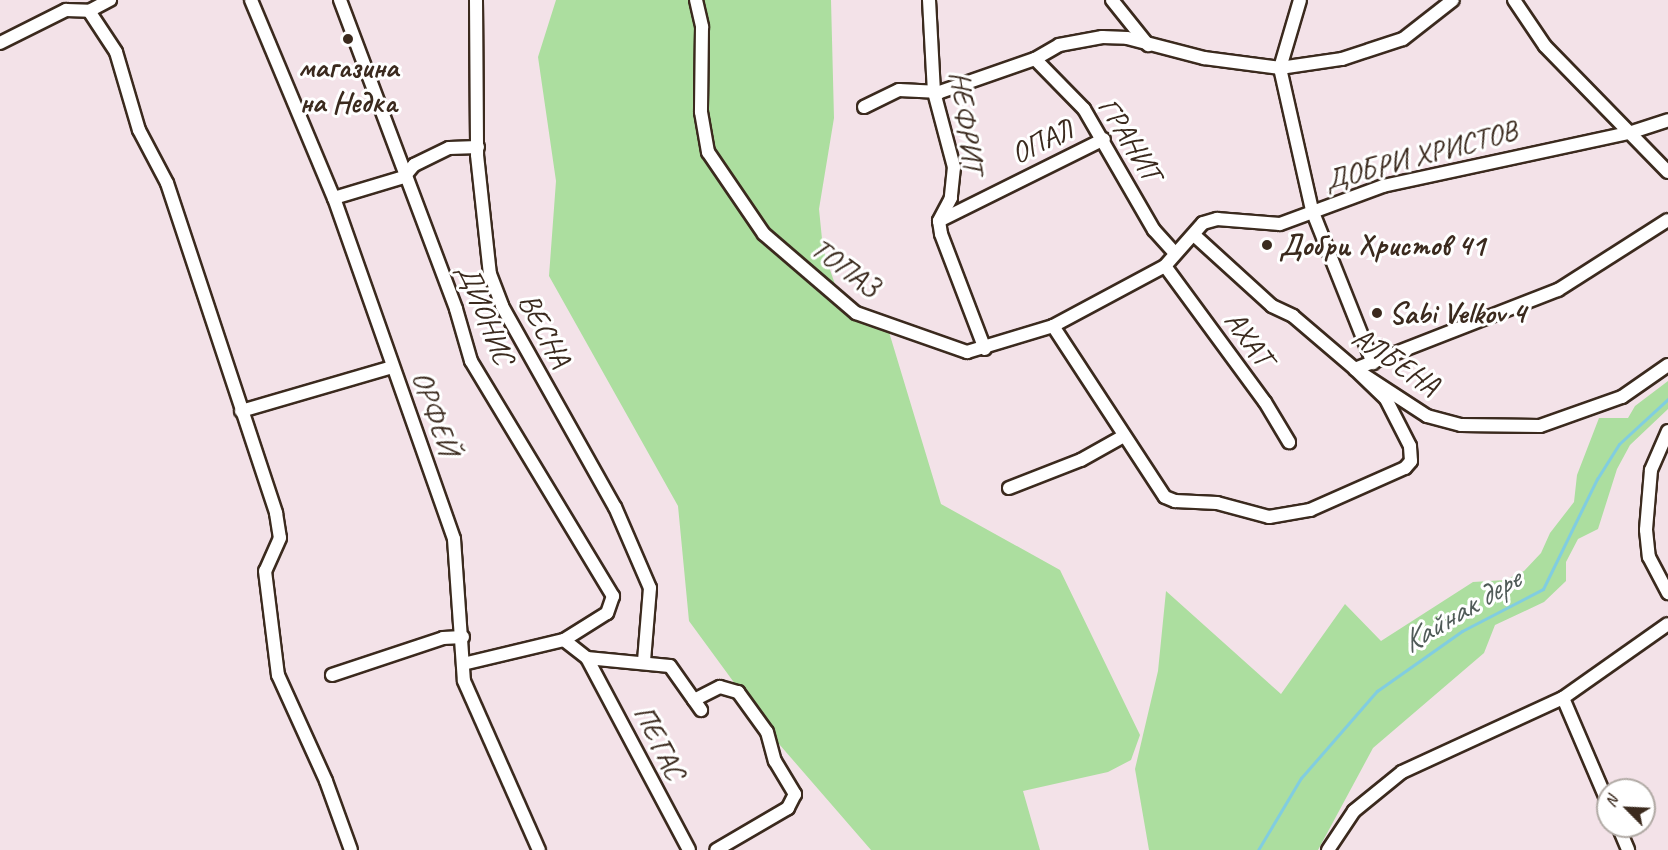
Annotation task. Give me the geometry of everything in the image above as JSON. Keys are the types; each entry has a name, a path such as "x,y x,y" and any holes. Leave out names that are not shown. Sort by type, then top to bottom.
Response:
{"street":[{"path":"0,43 66,10 89,11 110,0"},
{"name":"ОРФЕЙ","path":"251,0 334,198 454,539 463,637 464,681 539,850"},
{"name":"ДИОНИС","path":"340,0 404,177 456,309 471,361 613,596 608,612 564,640 463,664"},
{"name":"ВЕСНА","path":"476,0 478,147 484,242 498,295 615,507 650,588 644,662"},
{"name":"ТОПАЗ","path":"696,0 702,27 701,112 708,152 764,234 856,313 950,348 967,352 985,349 1053,326 1165,266 1174,252 1194,235"},
{"name":"НЕФРИТ","path":"929,0 934,92 954,167 951,198 939,221"},
{"path":"1112,0 1148,45"},
{"path":"1290,0 1294,25"},
{"path":"1300,0 1280,68 1312,210 1373,363"},
{"path":"864,106 899,90 934,92 1035,59 1059,45 1094,38 1127,38 1148,45 1280,68 1342,59 1403,39 1454,0"},
{"path":"1514,0 1545,46 1632,132 1668,172"},
{"path":"89,11 116,52 139,129 167,183 280,529 265,571 278,675 326,781 351,850"},
{"name":"ГРАНИТ","path":"1035,59 1084,109 1104,139 1154,230 1174,252"},
{"name":"ДОБРИ ХРИСТОВ","path":"1194,235 1203,223 1217,219 1265,226 1298,220 1312,210 1383,186 1632,132 1668,120"},
{"name":"ОПАЛ","path":"939,221 1104,139"},
{"path":"334,198 404,177 414,165 449,148 478,147"},
{"path":"1053,326 1165,497 1175,501 1217,503 1269,517 1310,510 1405,468 1411,461 1410,446 1386,399 1355,369 1558,290 1668,220"},
{"path":"939,221 941,234 985,349"},
{"name":"АЛБЕНА","path":"1194,235 1215,250 1244,283 1293,316 1355,369 1427,416 1461,425 1540,426 1622,397 1668,365"},
{"name":"АХАТ","path":"1165,266 1265,402 1288,442"},
{"path":"241,411 392,367"},
{"path":"1668,431 1651,470 1646,530 1648,557 1668,593"},
{"path":"1009,488 1081,460 1124,435"},
{"path":"1328,850 1354,811 1402,772 1563,698 1668,624"},
{"path":"332,675 443,638 463,637"},
{"path":"564,640 586,658 670,666 698,704 720,687 738,692 767,732 775,761 795,794 788,808 716,850"},
{"name":"ПЕГАС","path":"586,658 689,850"},
{"path":"1563,698 1597,778"}],"green space":[{"path":"556,0 831,0 834,118 819,209 823,249 841,302 873,318 889,332 941,504 1060,570 1140,735 1131,760 1108,772 1023,791 1040,850 871,850 779,744 689,621 678,506 549,276 556,181 538,57"},
{"path":"1668,381 1668,409 1630,445 1617,469 1598,529 1578,539 1566,562 1566,581 1544,602 1495,625 1484,653 1373,748 1318,850 1149,850 1135,769 1158,671 1166,591 1281,694 1345,604 1381,641 1473,582 1505,580 1524,571 1541,553 1550,533 1574,502 1577,475 1599,418 1628,418 1635,406"}],"waterway":[{"name":"Кайнак дере","path":"1258,850 1301,778 1377,691 1462,631 1543,589 1597,479 1619,444 1668,399"}],"place":[{"name":"магазина на Недка","path":"348,39"},
{"name":"Добри Христов 41","path":"1267,245"},
{"name":"Sabi Velkov 4","path":"1377,313"}]}
